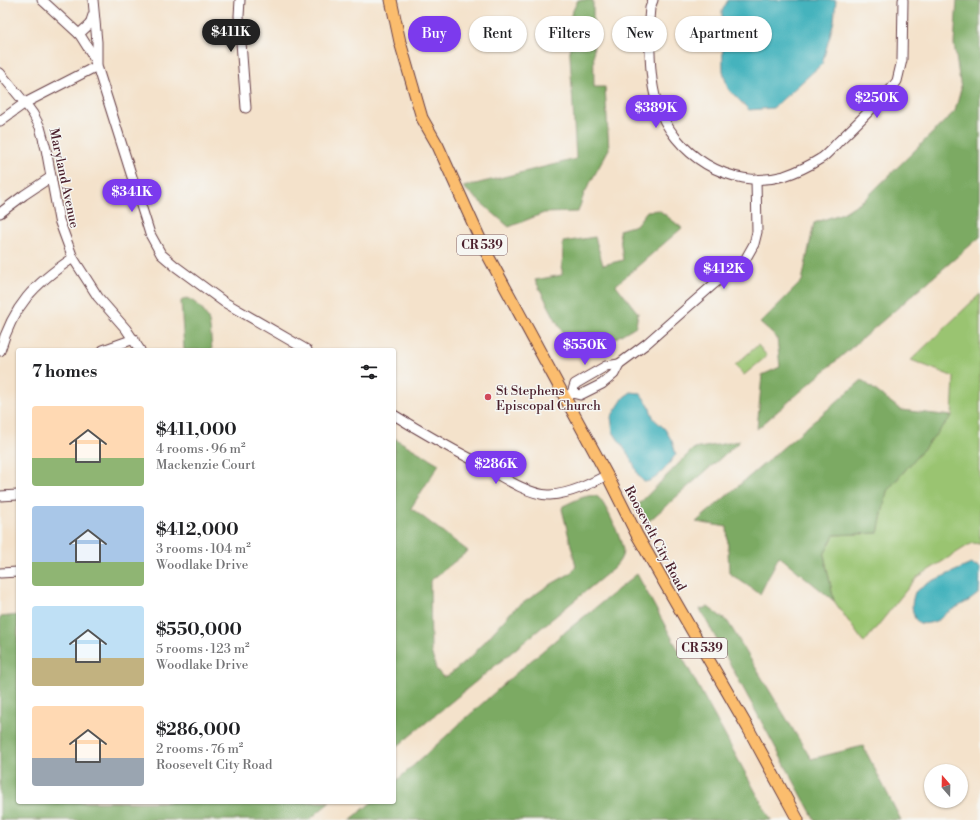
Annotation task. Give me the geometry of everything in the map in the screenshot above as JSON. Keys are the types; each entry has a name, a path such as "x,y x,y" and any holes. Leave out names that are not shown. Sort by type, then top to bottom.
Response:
{"main road":[{"name":"CR 539","path":"391,0 400,42 422,118 438,146 486,252 569,395 607,475"},
{"name":"Roosevelt City Road","path":"607,475 637,535 748,728 798,820"}],"street":[{"path":"42,0 79,34 97,66 150,234 160,254 224,302 303,348"},
{"path":"93,0 97,42 97,66"},
{"path":"240,0 239,16 246,108"},
{"path":"653,0 650,8 649,19 654,91 663,120 670,132 687,150 717,171 733,176 756,179 783,176 800,170 821,159 897,82 902,60 903,0"},
{"path":"79,34 91,22 93,10"},
{"path":"0,121 25,103 97,66"},
{"name":"Maryland Avenue","path":"0,73 25,103 40,127 46,149 59,220 73,258 98,297 134,339 139,348"},
{"path":"0,213 51,177"},
{"path":"619,364 606,366 575,384 569,395 580,395 602,384 614,374 619,364 646,344 714,284 745,260 754,244 757,232 756,179"},
{"path":"0,351 8,327 21,303 43,280 73,258"},
{"path":"109,348 134,339"},
{"path":"396,416 514,484 538,494 550,495 565,493 607,475"},
{"path":"0,496 16,495"},
{"path":"0,573 16,572"}],"green space":[{"path":"578,0 593,0 593,16 570,16"},
{"path":"957,0 980,0 980,237 757,429 762,375 780,367 777,338 760,323 802,281 814,223 843,213 865,199 955,111 961,89 954,44"},
{"path":"570,52 594,52 594,87 605,87 609,149 584,194 578,212 544,213 509,227 463,187 576,159"},
{"path":"659,210 682,228 616,285 638,313 636,326 586,356 570,347 535,280 562,275 563,242 595,237 603,265 623,260 619,230 636,225 647,211"},
{"path":"980,294 980,544 972,543 916,578 864,643 834,601 824,555 834,535 878,533 887,491 952,416 954,377 911,360"},
{"path":"186,298 197,304 208,318 212,348 184,348 181,301"},
{"path":"758,345 767,356 744,375 735,365"},
{"path":"862,380 901,410 952,416 887,491 878,533 834,535 824,555 834,601 779,556 760,594 729,573 727,527 696,522"},
{"path":"396,439 439,464 411,508 468,551 430,581 431,651 436,669 443,677 449,675 472,656 513,610 546,587 571,573 576,566 562,509 563,506 590,496 598,497 601,500 614,523 623,552 621,559 614,568 396,747"},
{"path":"740,441 649,521 634,509 693,449"},
{"path":"637,574 771,820 350,820 370,804 396,804 396,781 515,674"},
{"path":"708,607 728,622 811,759 863,746 901,820 815,820 700,609"},
{"path":"16,615 16,804 328,804 309,820 0,820 0,617"}],"water":[{"path":"728,0 836,0 834,21 822,64 773,108 749,110 728,89 723,72 723,52 772,52 772,16 722,16 722,11"},
{"path":"631,392 640,393 648,404 654,419 665,429 672,441 676,454 658,476 644,482 638,475 632,460 613,432 611,417 624,397"},
{"path":"971,564 980,567 979,593 938,620 924,624 918,622 912,610 915,592 930,582"}],"place":[{"name":"St Stephens Episcopal Church","path":"488,397"}]}
